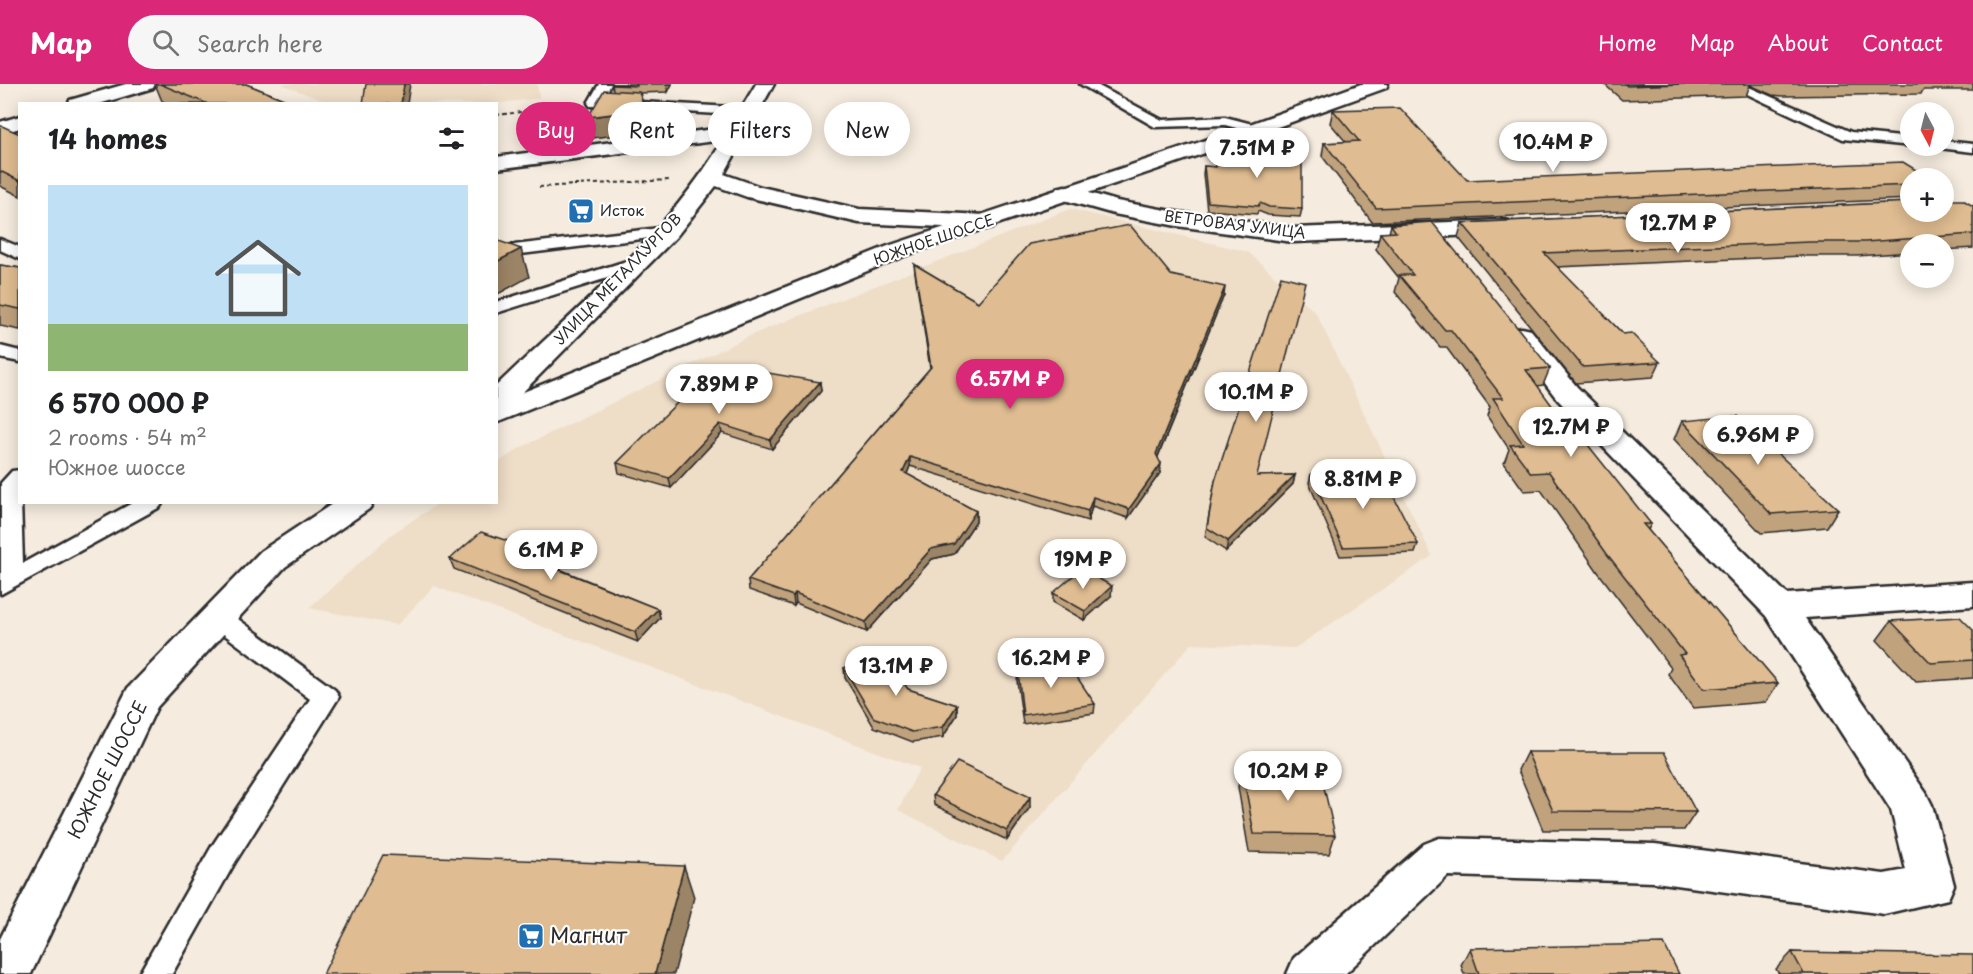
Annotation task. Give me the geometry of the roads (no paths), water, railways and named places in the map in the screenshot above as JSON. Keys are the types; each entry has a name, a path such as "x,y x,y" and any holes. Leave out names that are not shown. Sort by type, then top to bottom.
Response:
{"street":[{"path":"84,102 146,84"},
{"name":"УЛИЦА МЕТАЛЛУРГОВ","path":"756,102 765,84"},
{"name":"ЮЖНОЕ ШОССЕ","path":"498,413 896,251 1255,129 1379,84"},
{"path":"498,163 708,128"},
{"name":"УЛИЦА МЕТАЛЛУРГОВ","path":"498,400 633,264 668,232 712,177 725,156"},
{"path":"712,177 755,192 859,216 985,222"},
{"name":"ВЕТРОВАЯ УЛИЦА","path":"1065,193 1114,207 1176,219 1293,235 1529,226"},
{"path":"1436,229 1458,256"},
{"path":"1311,974 1439,857 1655,863 1884,894 1932,885 1911,805 1779,607 1567,393 1502,311"},
{"name":"ЮЖНОЕ ШОССЕ","path":"7,974 142,698 273,559 355,504"},
{"path":"1779,607 1973,594"}],"lane":[{"path":"605,84 595,103 708,117"},
{"path":"1086,84 1160,124 1225,121 1255,129"},
{"path":"1732,84 1848,136 1900,141"},
{"path":"1954,146 1973,148"},
{"path":"498,252 668,232"},
{"path":"0,244 18,253"},
{"path":"498,307 633,264"},
{"path":"0,352 18,356"},
{"path":"6,584 12,483 18,478"},
{"path":"6,584 148,504"},
{"path":"155,974 223,855 327,697 218,617"}],"place":[{"name":"Исток","path":"581,211"},
{"name":"Магнит","path":"531,936"}]}
